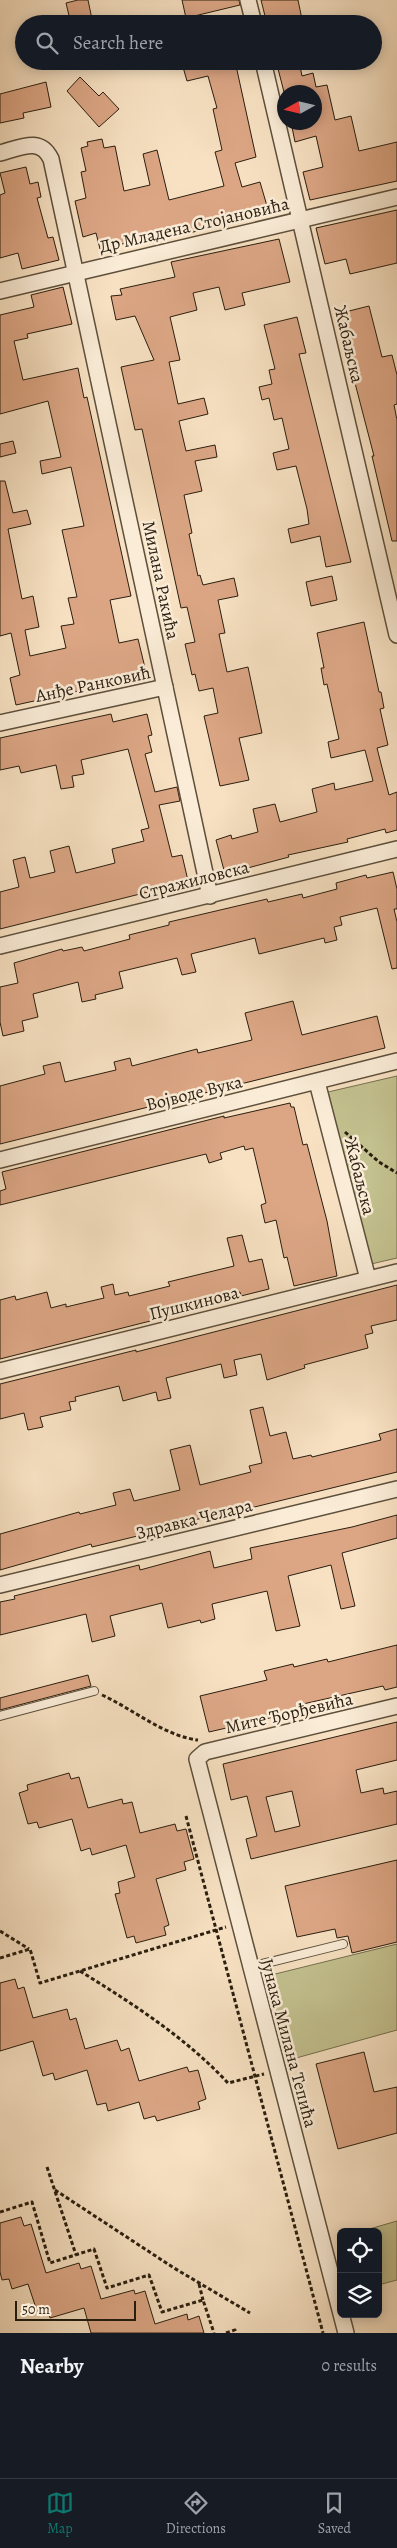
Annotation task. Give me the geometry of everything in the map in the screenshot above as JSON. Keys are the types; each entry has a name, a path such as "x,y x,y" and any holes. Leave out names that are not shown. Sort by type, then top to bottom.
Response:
{"street":[{"path":"248,0 252,15"},
{"name":"Жабаљска","path":"265,70 397,635"},
{"name":"Милана Ракића","path":"0,153 35,145 46,149 51,159 210,896"},
{"name":"Др Младена Стојановића","path":"0,291 397,197"},
{"name":"Анђе Ранковић","path":"1,718 164,688"},
{"name":"Стражиловска","path":"0,946 397,849"},
{"name":"Војводе Вука","path":"0,1160 397,1061"},
{"name":"Жабаљска","path":"317,1082 368,1279"},
{"name":"Пушкинова","path":"0,1371 397,1272"},
{"name":"Здравка Челара","path":"0,1585 397,1489"},
{"name":"Мите Ђорђевића","path":"197,1763 201,1753 397,1706"},
{"name":"Јунака Милана Тепића","path":"197,1763 346,2333"}],"lane":[{"path":"0,1716 94,1691"},
{"path":"250,1967 343,1944"}],"path":[{"path":"326,1116 379,1162 397,1173"},
{"path":"94,1691 153,1723 189,1739 202,1740"},
{"path":"186,1816 323,2333"},
{"path":"0,1931 30,1949 40,1983 239,1924"},
{"path":"0,1958 30,1949"},
{"path":"79,1971 150,2015 212,2066 228,2083 277,2071"},
{"path":"47,2167 76,2255"},
{"path":"55,2190 199,2283 250,2313"},
{"path":"0,2212 32,2202 50,2263 94,2249 107,2288 149,2275 162,2312 203,2300"},
{"path":"199,2283 214,2333"},
{"path":"226,2333 235,2330 236,2333"}],"shaded area":[{"path":"397,1076 397,1258 371,1264 328,1092"},
{"path":"397,1944 397,2030 289,2060 267,1976"},
{"path":"397,2221 397,2280 382,2284 382,2228 373,2228"}],"building":[{"path":"88,0 91,15 69,15 66,3"},
{"path":"182,0 239,0 240,5 198,15 185,15"},
{"path":"261,0 298,0 301,15 265,15"},
{"path":"184,70 237,70 256,157 235,163 242,187 260,182 267,206 230,216 232,223 163,239 162,235 100,249 96,233 83,237 75,201 86,198 81,172 86,171 81,148 88,146 87,142 102,139 104,148 115,146 124,191 150,185 143,154 157,150 169,200 224,186 215,152 222,150 213,109 217,108 208,76 187,81"},
{"path":"278,70 301,70 302,76 313,73 316,85 282,85"},
{"path":"80,77 99,96 103,92 119,109 99,127 67,91"},
{"path":"46,82 51,107 23,113 24,118 0,123 0,94"},
{"path":"327,85 335,120 351,116 359,151 397,142 397,181 310,200 303,172 323,167 316,136 295,142 293,130 322,130 322,86"},
{"path":"26,167 30,184 38,182 41,197 37,198 48,238 53,237 59,260 22,269 18,253 0,258 0,195 5,193 0,173"},
{"path":"397,210 397,263 350,274 346,259 325,264 316,228"},
{"path":"279,239 290,282 242,293 245,305 225,310 219,287 193,293 197,310 170,317 180,360 169,362 178,404 204,398 208,414 179,421 186,451 215,445 217,457 195,461 202,491 184,495 192,533 189,534 198,576 200,575 203,585 234,578 238,596 218,600 225,633 219,634 227,672 248,667 262,733 239,738 249,780 220,786 204,716 218,713 213,688 199,691 195,674 192,675 185,644 195,642 187,607 181,608 142,429 135,430 121,367 154,360 135,316 116,320 111,296 122,295 120,289 175,277 171,262"},
{"path":"63,287 72,324 27,334 28,338 14,341 23,380 78,368 84,398 87,397 131,596 110,600 119,643 138,639 147,676 16,705 10,678 20,675 11,633 0,636 0,481 5,481 13,513 27,510 31,524 8,529 22,599 33,596 39,627 25,630 30,656 66,648 61,626 74,624 68,598 77,597 62,530 84,526 71,467 42,474 40,461 61,457 48,401 0,414 0,315 34,307 31,295"},
{"path":"369,306 382,357 392,355 397,375 397,404 394,405 397,420 397,541 392,541 372,456 374,456 337,314"},
{"path":"297,317 306,353 299,354 351,562 326,567 320,536 291,543 288,529 309,524 307,509 296,466 277,470 273,453 289,449 282,418 274,420 269,398 262,400 259,387 272,384 269,370 275,369 264,325"},
{"path":"13,441 16,453 0,457 0,444"},
{"path":"332,576 337,600 311,606 306,582"},
{"path":"364,622 379,692 381,692 384,708 380,709 388,745 377,748 389,795 397,792 397,830 386,833 385,829 347,839 348,842 288,855 289,857 225,874 216,840 231,835 232,839 258,832 253,809 275,804 280,822 317,812 312,789 334,783 335,790 373,781 365,750 331,758 328,742 339,739 327,684 324,685 321,668 324,668 317,633"},
{"path":"111,714 113,722 147,714 152,735 148,736 152,752 145,754 155,792 177,787 180,801 159,805 172,857 182,855 189,885 157,893 156,890 0,929 0,892 19,887 13,860 25,857 30,878 55,872 50,851 69,846 76,873 115,863 112,849 144,841 141,830 149,828 128,749 81,760 84,774 72,776 74,787 61,789 56,765 21,773 19,766 0,770 0,738"},
{"path":"393,872 397,889 397,909 394,909 397,922 397,968 392,969 377,908 340,917 342,925 334,927 337,940 325,943 324,938 259,954 255,938 191,954 196,972 182,975 177,958 119,972 123,988 95,995 96,999 82,1002 78,982 33,994 38,1017 22,1021 24,1031 3,1036 0,1022 0,987 18,983 14,963 62,949 63,951 82,947 84,951 130,939 129,935 169,925 169,922 267,899 268,902 302,894 303,898 337,889 336,883 366,875 367,878"},
{"path":"293,1001 302,1035 377,1016 385,1048 0,1144 0,1086 45,1074 43,1066 60,1062 65,1082 116,1070 114,1062 130,1058 132,1066 197,1049 198,1053 252,1040 245,1013"},
{"path":"290,1103 291,1107 294,1107 303,1145 307,1144 327,1221 337,1276 294,1286 287,1257 284,1258 276,1220 265,1223 261,1205 266,1203 253,1148 245,1150 244,1146 220,1153 222,1159 209,1163 206,1154 0,1205 0,1191 6,1189 2,1172 224,1116 224,1118"},
{"path":"242,1235 249,1262 262,1259 269,1289 241,1296 240,1292 201,1301 169,1310 170,1316 0,1359 0,1300 15,1296 16,1300 47,1292 51,1308 66,1304 66,1307 104,1298 101,1287 113,1284 115,1295 128,1292 129,1296 170,1286 168,1282 234,1266 227,1238"},
{"path":"397,1285 397,1320 371,1326 373,1333 365,1335 368,1348 304,1365 305,1368 267,1380 261,1354 234,1360 237,1375 224,1378 221,1364 166,1378 171,1398 158,1401 156,1392 123,1401 119,1386 75,1397 76,1401 69,1402 71,1410 40,1417 43,1427 28,1430 24,1413 0,1419 0,1384 136,1350 136,1352"},
{"path":"263,1407 270,1436 286,1432 293,1459 311,1455 312,1457 381,1440 379,1434 397,1429 397,1472 226,1514 225,1512 187,1522 187,1520 153,1528 154,1532 92,1547 91,1544 0,1570 0,1534 79,1512 80,1514 116,1505 113,1493 130,1489 134,1501 180,1490 170,1450 190,1445 200,1485 251,1472 249,1466 262,1463 250,1410"},
{"path":"397,1515 397,1538 342,1553 355,1606 341,1609 331,1565 288,1576 300,1626 276,1631 267,1591 212,1604 215,1619 201,1623 200,1620 168,1628 162,1603 110,1616 115,1636 92,1642 86,1614 0,1635 0,1602 15,1599 14,1596 139,1565 140,1570 210,1551 214,1568 252,1559 250,1548 352,1527"},
{"path":"397,1645 397,1687 385,1690 383,1686 303,1704 304,1710 209,1732 200,1696 267,1680 264,1671 293,1664 294,1667 327,1659 328,1662"},
{"path":"88,1675 91,1686 0,1710 0,1698"},
{"path":"397,1722 397,1760 356,1770 361,1793 383,1788 384,1794 397,1791 397,1824 251,1859 246,1839 257,1836 247,1796 231,1800 223,1764","holes":["292,1791 300,1826 275,1832 266,1797"]},
{"path":"69,1773 71,1779 79,1777 88,1808 122,1799 123,1804 132,1802 140,1833 175,1824 177,1831 186,1829 194,1859 184,1862 186,1870 156,1879 169,1925 164,1927 166,1935 136,1943 134,1936 127,1938 115,1894 120,1893 118,1882 135,1877 126,1845 92,1855 90,1848 81,1851 72,1819 39,1828 37,1822 28,1824 19,1793 28,1790 27,1785"},
{"path":"397,1860 397,1942 352,1953 348,1936 337,1938 335,1929 297,1937 285,1886"},
{"path":"15,1979 18,1989 24,1987 33,2018 67,2009 70,2020 76,2018 85,2049 117,2040 121,2051 129,2048 139,2081 187,2067 189,2072 198,2070 206,2099 198,2102 200,2109 157,2121 155,2116 144,2119 139,2102 108,2111 106,2103 97,2105 87,2070 55,2080 53,2073 43,2076 33,2041 0,2051 0,1983"},
{"path":"364,2052 374,2092 397,2087 397,2133 338,2149 316,2064"},
{"path":"21,2217 24,2226 31,2224 46,2273 79,2263 81,2269 91,2266 101,2299 134,2290 135,2294 145,2291 155,2324 187,2314 188,2320 199,2316 204,2333 91,2333 84,2308 50,2318 48,2311 38,2314 28,2284 12,2289 9,2279 2,2280 0,2272 0,2223"}]}
